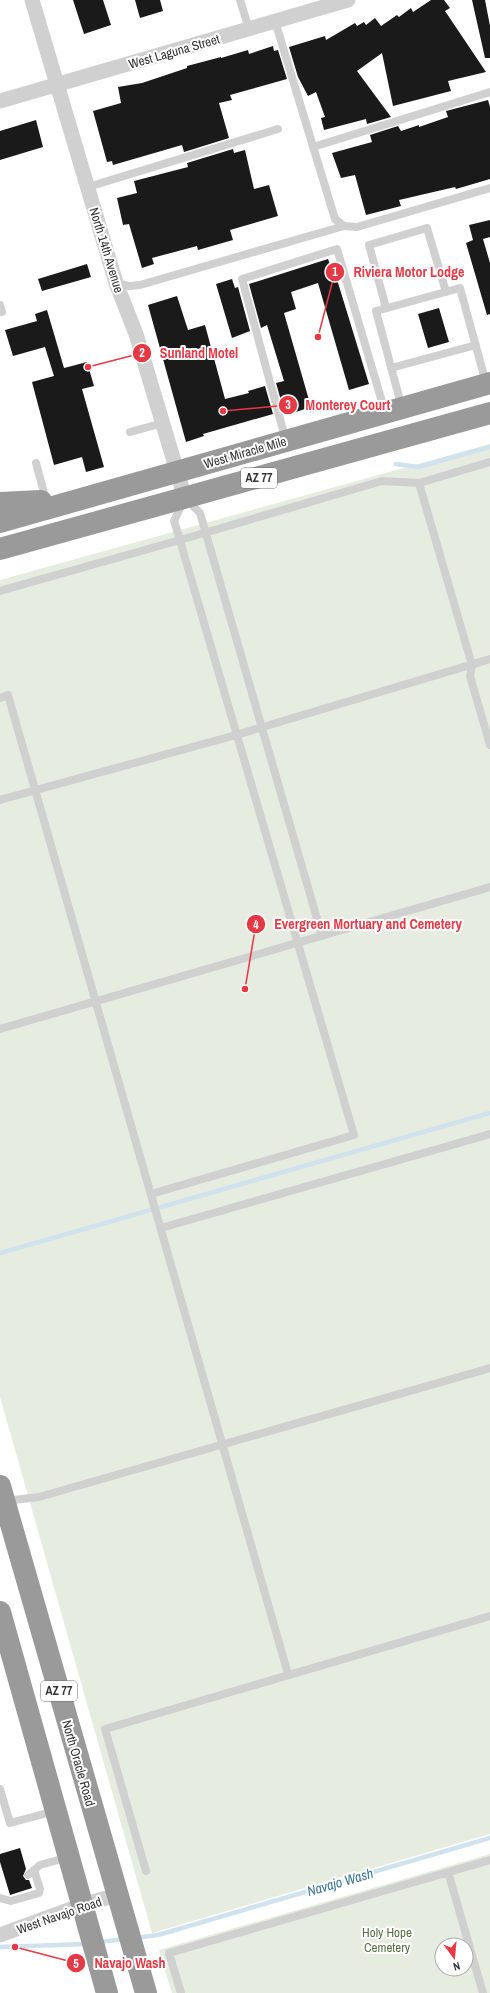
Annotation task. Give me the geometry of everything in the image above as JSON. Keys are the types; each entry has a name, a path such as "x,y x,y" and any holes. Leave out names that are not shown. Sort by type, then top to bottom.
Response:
{"highway":[{"name":"West Miracle Mile","path":"0,522 488,383"},
{"name":"AZ 77","path":"0,549 490,413"},
{"path":"0,503 96,495"},
{"name":"North Oracle Road","path":"2,1494 146,1993"},
{"name":"AZ 77","path":"0,1612 107,1993"}],"street":[{"name":"North 14th Avenue","path":"32,0 116,283 136,334 185,498"},
{"name":"West Laguna Street","path":"0,102 348,0"},
{"name":"West Navajo Road","path":"0,1935 82,1905 117,1895"}],"lane":[{"path":"240,0 249,29"},
{"path":"275,21 334,219 344,226"},
{"path":"313,147 490,92"},
{"path":"88,187 278,129"},
{"path":"116,283 129,286 140,285 344,226 357,227 490,188"},
{"path":"386,308 369,245 428,228 446,292"},
{"path":"286,441 242,279 337,249 394,410"},
{"path":"394,410 392,368 376,311 386,308 460,288 488,383"},
{"path":"0,305 2,312 0,312"},
{"path":"392,368 476,345"},
{"path":"130,432 163,423"},
{"path":"0,591 206,533 382,480 419,483 490,462"},
{"path":"36,463 46,500"},
{"path":"419,483 472,665 470,676 490,746"},
{"path":"151,1194 354,1135 296,944 174,521 185,498 200,513 322,936"},
{"path":"0,800 236,735 490,659"},
{"path":"0,698 8,695 288,1674"},
{"path":"0,1029 490,887"},
{"path":"161,1228 490,1134"},
{"path":"2,1494 39,1497 490,1368"},
{"path":"146,1872 105,1729 288,1674 490,1616"},
{"path":"0,1789 10,1822 55,1811"},
{"path":"0,1898 11,1901 39,1893 40,1889 31,1873 40,1866 69,1857"},
{"path":"181,1993 169,1953 490,1860"},
{"path":"448,1872 483,1993"}],"green space":[{"path":"490,444 490,1834 152,1933 0,1397 0,580"},
{"name":"Holy Hope Cemetery","path":"490,1854 490,1993 172,1993 159,1950"}],"building":[{"path":"73,0 103,0 111,25 84,34"},
{"path":"135,0 160,0 163,11 140,18"},
{"path":"431,0 444,0 450,8 445,11 486,72 448,81 451,91 393,106 382,53 357,71 391,117 367,124 366,119 324,130 321,118 325,117 316,92 308,96 298,77 289,47 325,36 326,40 355,23 357,26 364,22 366,25 375,18 381,26 397,15 399,17 411,8 413,12"},
{"path":"472,0 485,0 490,26 490,58 485,58"},
{"path":"273,46 274,51 278,50 287,79 230,95 232,100 219,103 229,138 184,152 182,145 113,165 112,161 107,162 93,111 121,103 118,87 142,83 187,68 187,66 221,57 248,50 249,54"},
{"path":"488,100 490,107 490,179 456,189 455,187 399,200 401,206 366,215 355,175 341,178 332,153 372,142 370,135 398,126 401,131 419,125 419,127 448,117 446,111"},
{"path":"36,120 43,147 0,160 0,131"},
{"path":"233,149 234,153 245,150 254,189 269,185 278,216 230,230 233,240 198,250 197,246 152,258 154,264 142,268 129,224 123,225 117,198 137,193 134,181 188,167 187,163"},
{"path":"490,220 490,237 483,239 490,263 490,314 487,315 466,243 473,240 469,225"},
{"path":"328,259 332,270 335,273 369,384 349,390 318,283 291,292 296,309 284,313 311,407 293,413 292,408 284,411 276,383 284,381 267,325 261,328 249,284"},
{"path":"87,264 91,277 42,291 38,279"},
{"path":"232,279 235,288 238,287 250,331 232,338 216,284"},
{"path":"177,296 188,330 205,325 225,399 249,393 248,391 265,386 273,414 203,434 204,436 186,442 148,305"},
{"path":"439,308 449,342 428,348 418,314"},
{"path":"47,310 64,368 87,362 94,386 82,389 104,467 86,472 82,457 54,465 32,382 54,376 45,347 13,356 5,330 37,321 35,314"},
{"path":"20,1848 26,1869 23,1876 26,1880 29,1880 32,1888 10,1895 0,1862 0,1854"}],"waterway":[{"path":"396,464 418,467 490,447"},
{"path":"0,1253 490,1113"},
{"name":"Navajo Wash","path":"135,1938 158,1935 490,1838"},
{"name":"Navajo Wash","path":"99,1942 124,1939"},
{"name":"Navajo Wash","path":"0,1947 86,1944"}],"place":[{"name":"Riviera Motor Lodge","path":"318,337"},
{"name":"Sunland Motel","path":"88,367"},
{"name":"Monterey Court","path":"223,411"},
{"name":"Evergreen Mortuary and Cemetery","path":"245,989"},
{"name":"Navajo Wash","path":"15,1947"}]}
